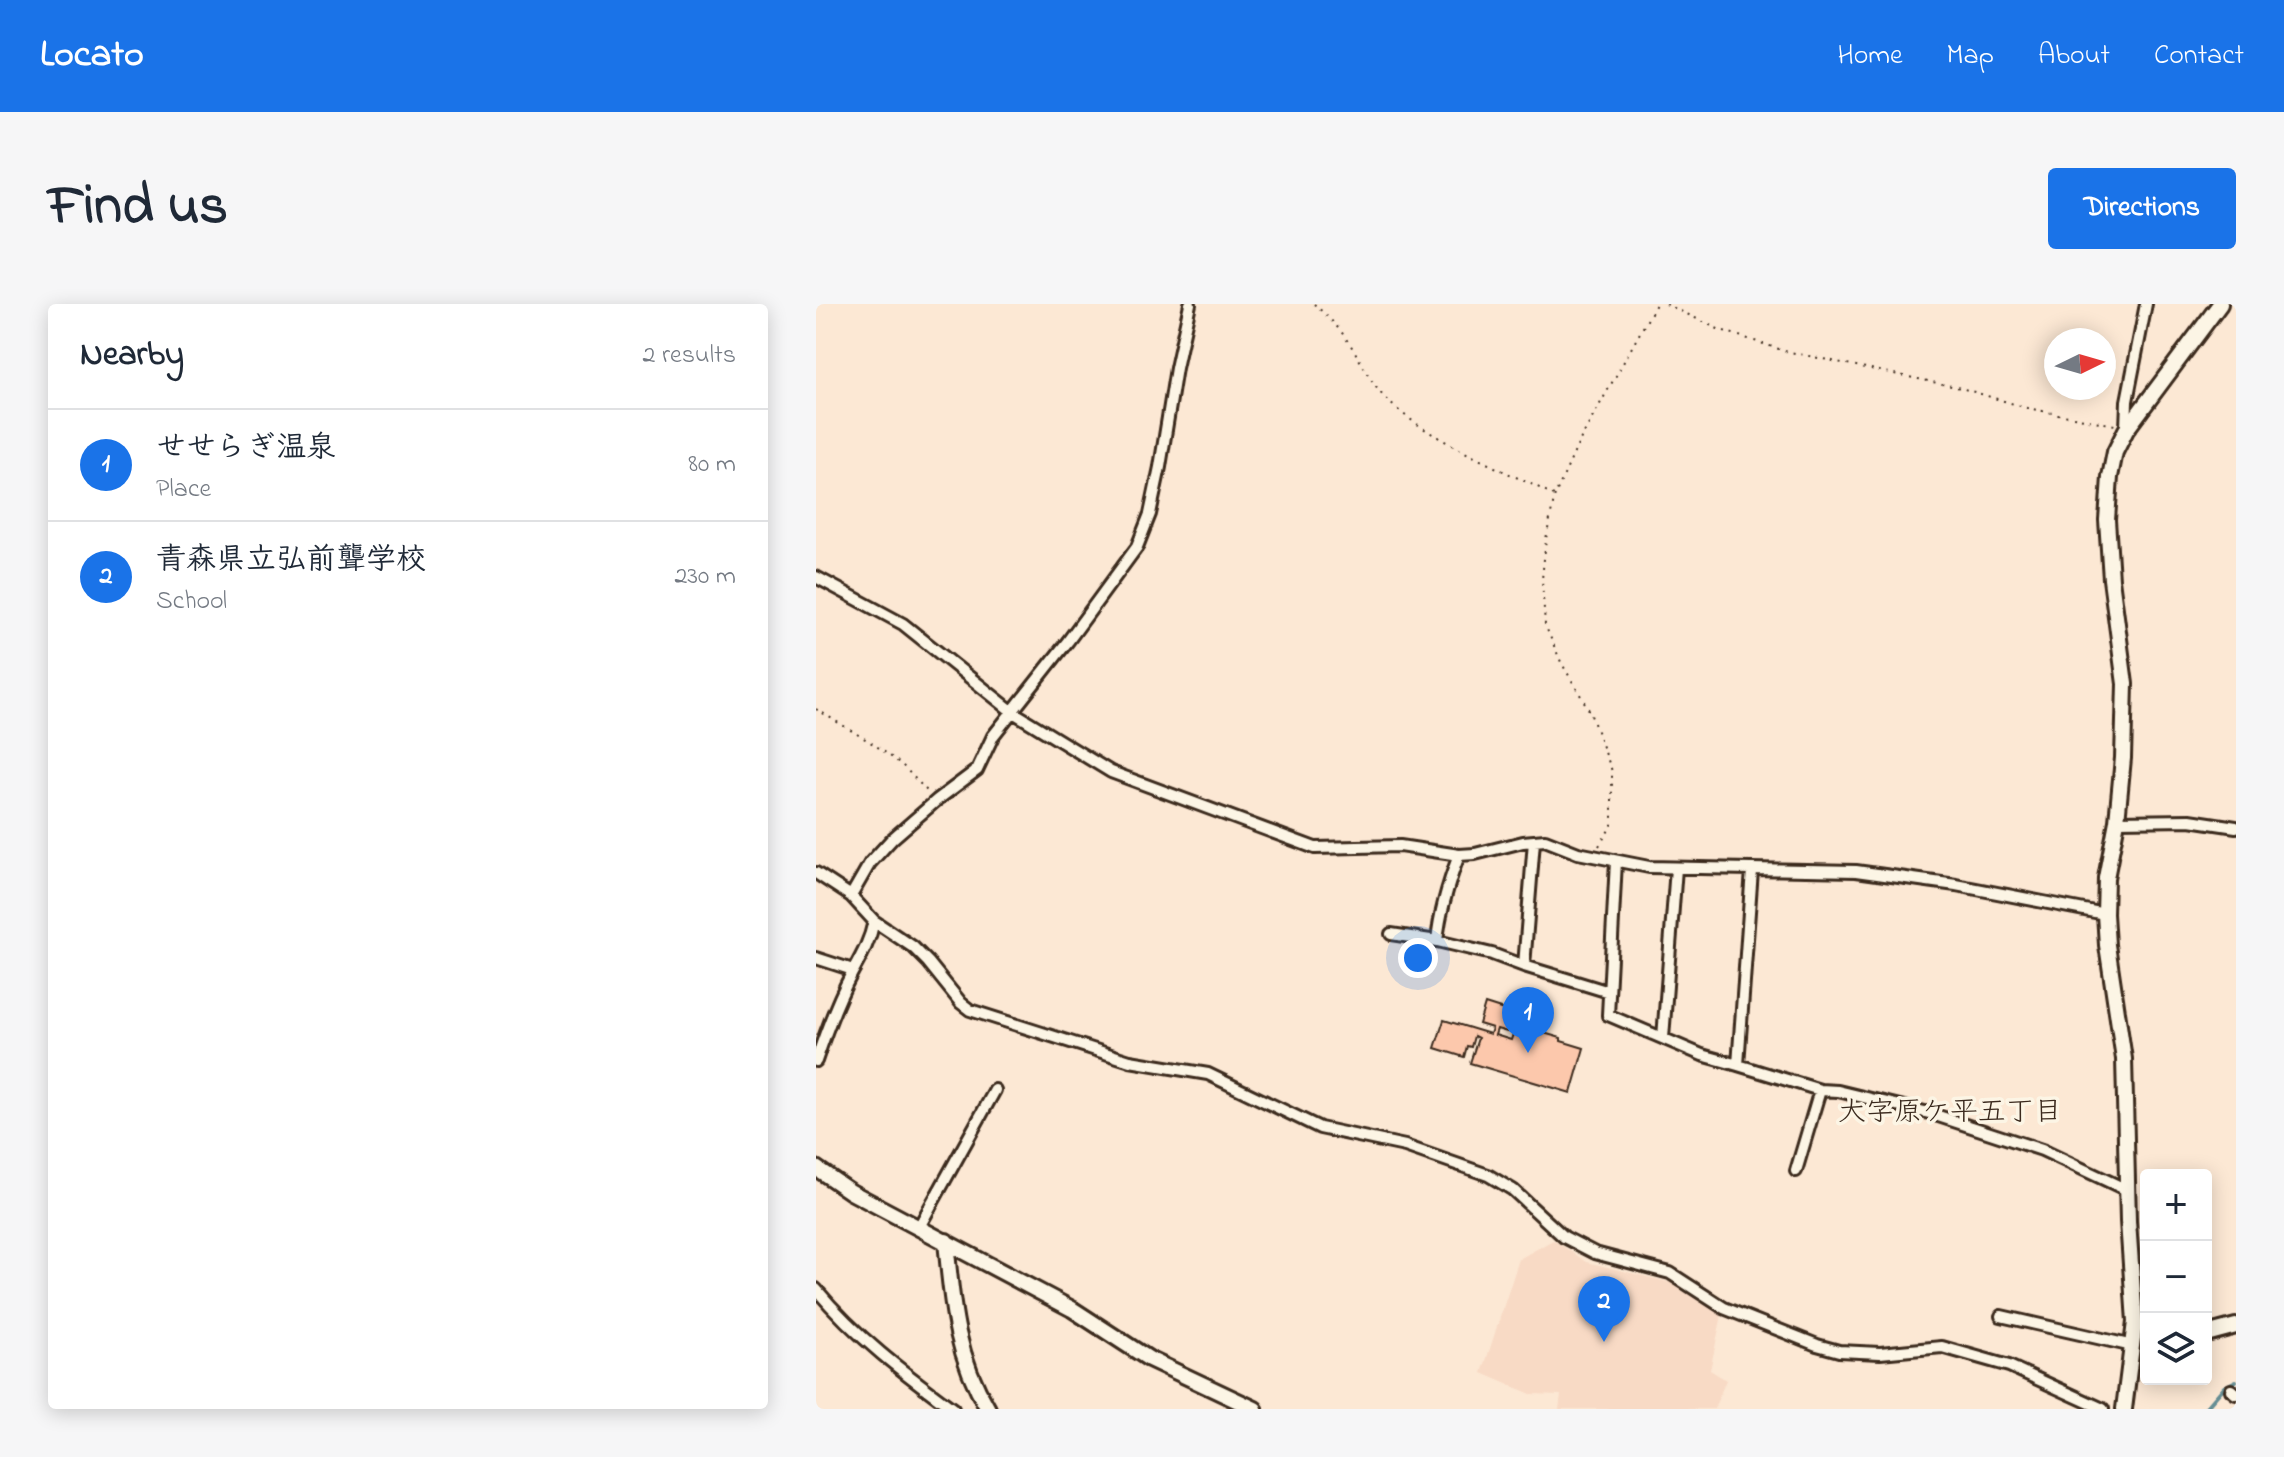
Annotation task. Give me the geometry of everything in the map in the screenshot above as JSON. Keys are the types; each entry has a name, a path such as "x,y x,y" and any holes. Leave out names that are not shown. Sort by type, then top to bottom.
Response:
{"street":[{"path":"851,896 870,863 892,839 977,770 993,736 1137,547 1150,514 1190,304"},
{"path":"2126,430 2127,401 2146,304"},
{"path":"2124,1409 2140,1348 2135,1322 2127,1190 2124,1059 2105,914 2106,878 2117,821 2123,758 2125,684 2111,579 2107,520 2110,477 2115,452 2126,430 2220,304"},
{"path":"816,577 903,624 1013,712 1121,776 1315,848 1400,846 1459,855 1545,840 1592,856 1649,867 1856,871 1956,885 2105,914"},
{"path":"2117,821 2190,820 2236,827"},
{"path":"1524,966 1534,841"},
{"path":"1437,941 1446,888 1459,855"},
{"path":"1616,861 1608,1015 1702,1055 1820,1090 1838,1091 1929,1113 2042,1150 2127,1190"},
{"path":"1663,1038 1676,868"},
{"path":"1738,1065 1752,870"},
{"path":"816,873 851,896 874,921 913,947 970,1010 1130,1061 1208,1074 1320,1128 1405,1146 1488,1175 1513,1190 1564,1237 1585,1248 1670,1273 1724,1308 1817,1345 1839,1351 1880,1353 1942,1347 2009,1366 2103,1409"},
{"path":"816,1061 829,1023 870,941 874,921"},
{"path":"1391,934 1492,954 1609,992"},
{"path":"816,958 853,970"},
{"path":"919,1227 995,1090"},
{"path":"1796,1171 1820,1090"},
{"path":"816,1168 851,1192 1072,1309 1149,1359 1255,1409"},
{"path":"946,1241 958,1340 988,1409"},
{"path":"816,1289 839,1317 870,1346 953,1409"},
{"path":"2001,1316 2140,1348"},
{"path":"2212,1332 2236,1326"}],"path":[{"path":"1314,304 1348,341 1369,380 1405,415 1484,461 1555,495"},
{"path":"1592,856 1612,825 1612,771 1589,710 1561,662 1545,625 1542,579 1546,539 1555,495 1580,440 1656,304"},
{"path":"1666,304 1718,329 1785,351 1961,388 2027,408 2126,430"},
{"path":"816,709 902,765 937,800"}],"shaded area":[{"path":"1553,1240 1587,1262 1672,1283 1722,1315 1710,1370 1726,1380 1714,1409 1559,1409 1561,1395 1531,1394 1482,1373 1519,1259"}],"building":[{"path":"1485,1004 1513,1013 1507,1032 1497,1029 1495,1035 1511,1040 1516,1025 1584,1048 1571,1093 1470,1063 1478,1038 1474,1036 1464,1057 1435,1048 1444,1020 1490,1034 1492,1028 1479,1024"}],"waterway":[{"path":"2205,1409 2224,1387 2236,1381"}],"place":[{"name":"せせらぎ温泉","path":"1528,1053"},
{"name":"青森県立弘前聾学校","path":"1604,1342"}],"district":[{"name":"大字原ケ平五丁目","path":"1950,1113"}]}
